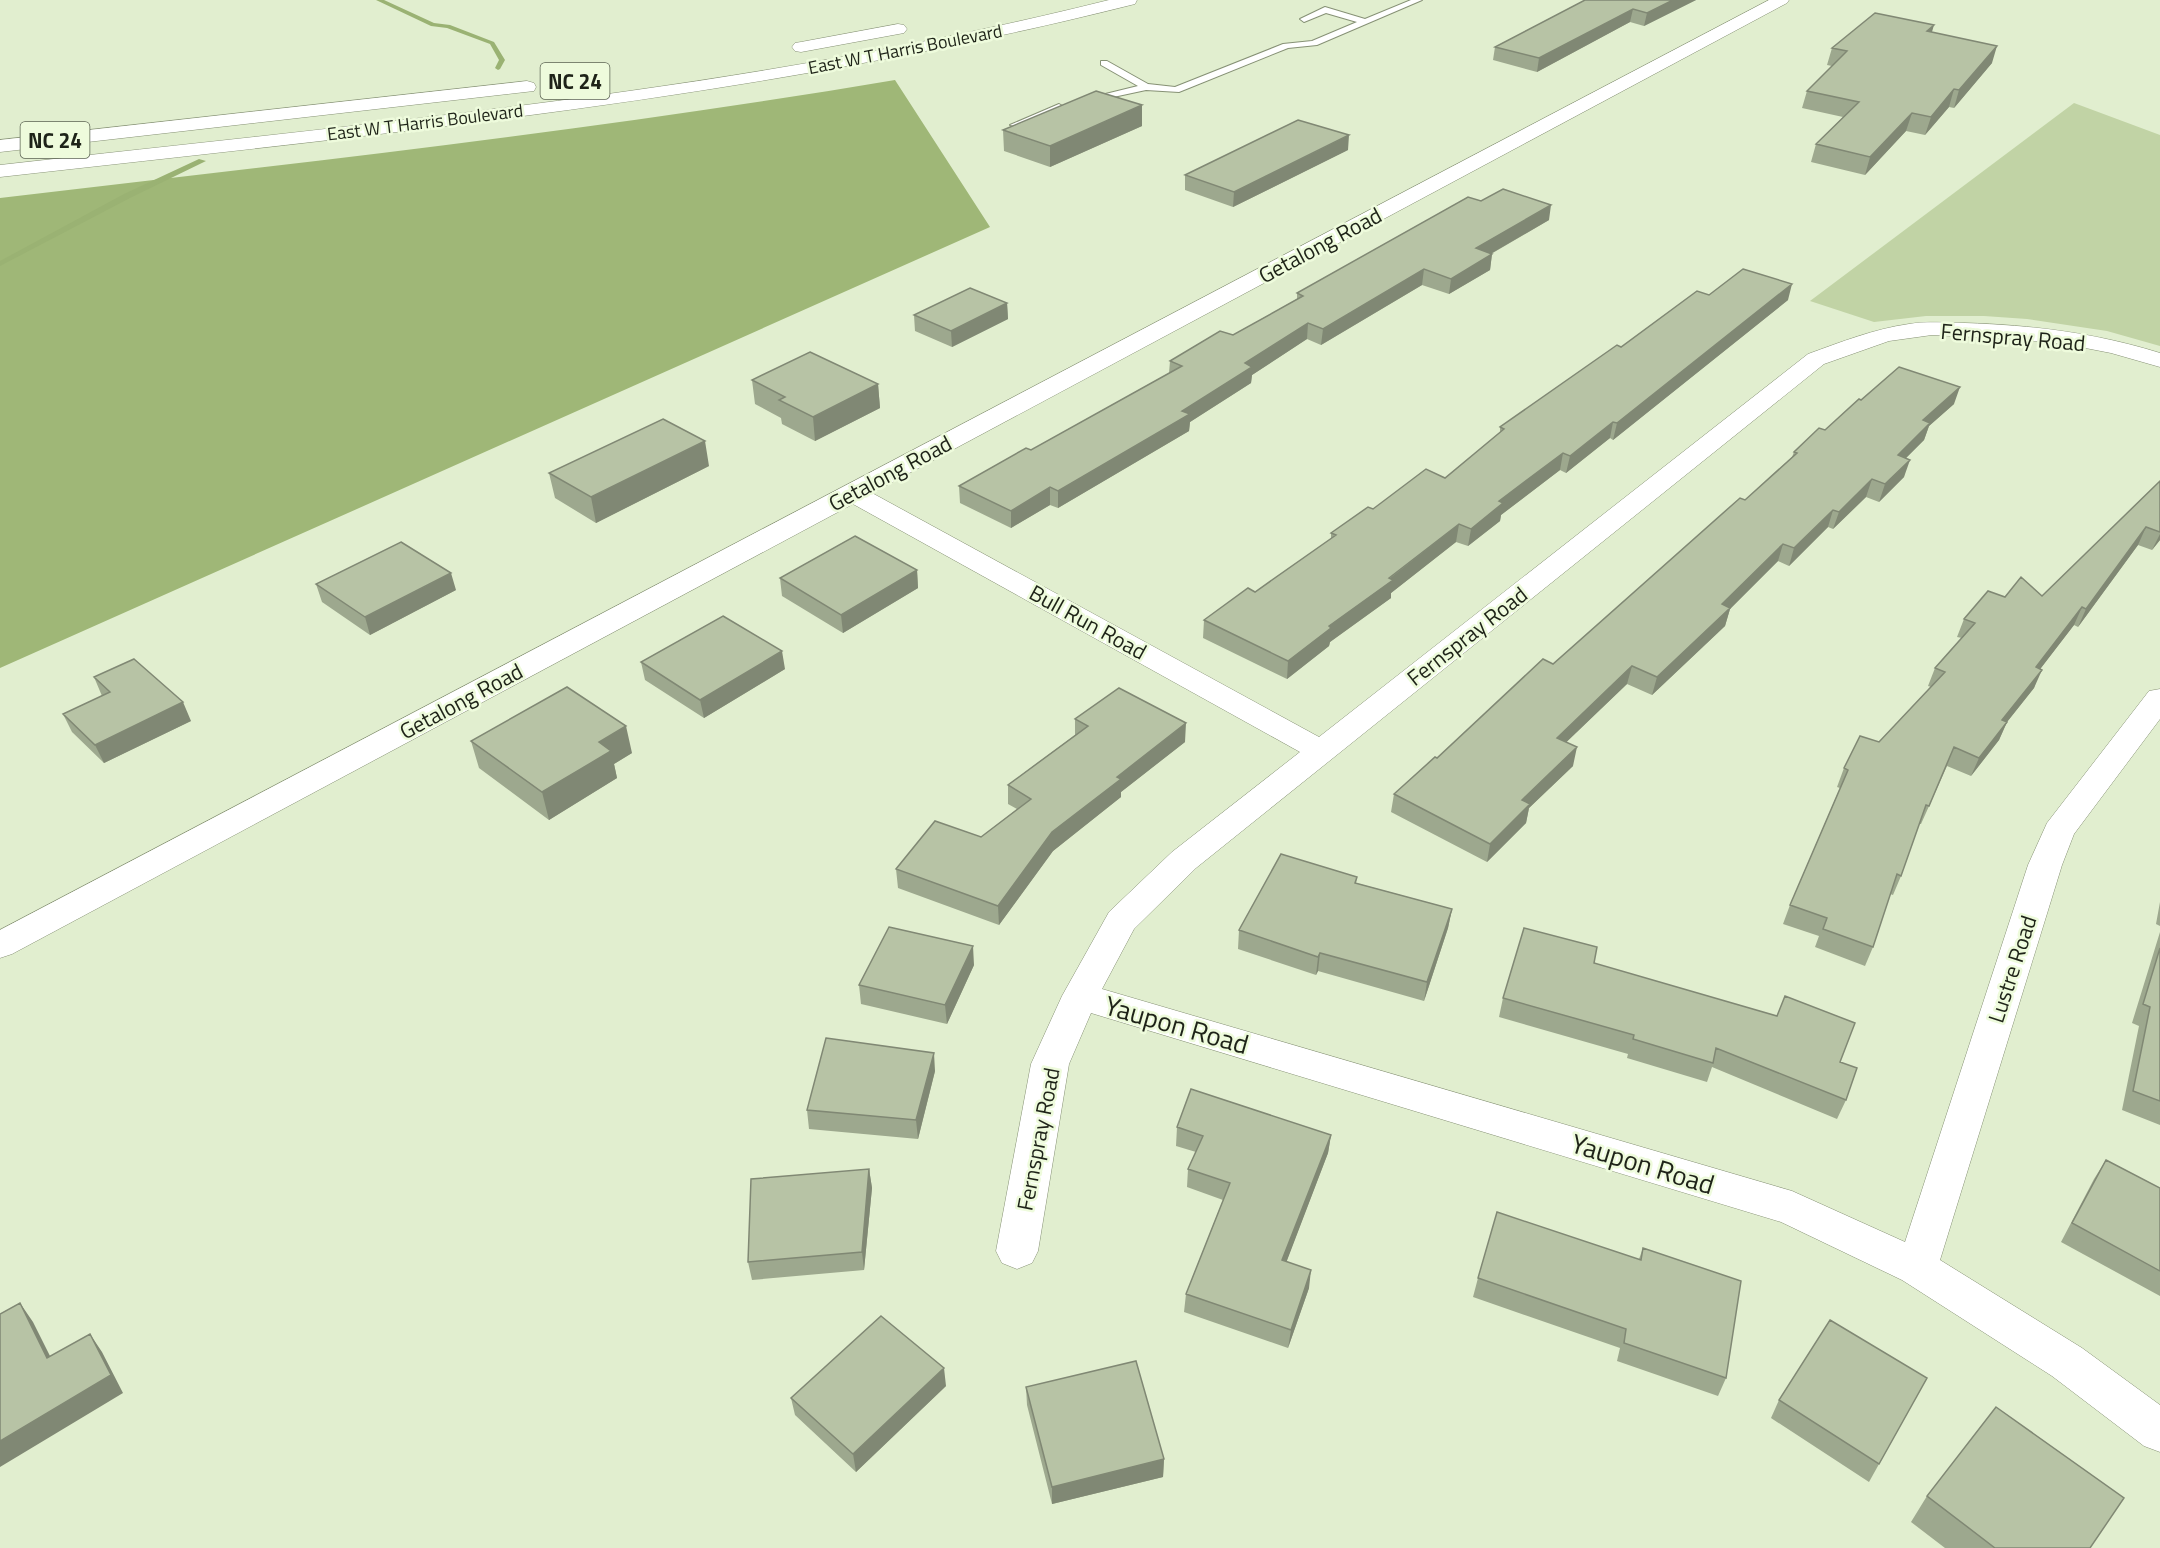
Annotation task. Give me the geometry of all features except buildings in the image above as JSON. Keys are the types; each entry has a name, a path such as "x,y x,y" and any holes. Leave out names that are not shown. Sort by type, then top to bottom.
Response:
{"main road":[{"path":"993,33 1102,0"},
{"name":"East W T Harris Boulevard","path":"0,171 648,94 845,63 993,33 1129,0"},
{"name":"East W T Harris Boulevard","path":"787,49 918,25"},
{"name":"East W T Harris Boulevard","path":"0,146 546,85"},
{"path":"0,158 417,106 478,92"}],"street":[{"name":"Getalong Road","path":"0,945 1780,0"},
{"name":"Fernspray Road","path":"1017,1251 1050,1064 1080,996 1121,921 1184,860 1816,359 1866,340 1921,329 1994,331 2063,337 2138,352 2160,360"},
{"name":"Bull Run Road","path":"853,493 1322,751"},
{"name":"Lustre Road","path":"1917,1267 2045,865 2059,831 2160,698"},
{"name":"Yaupon Road","path":"1080,996 1792,1208 1917,1267 2067,1362 2160,1431"}],"lane":[{"path":"1079,101 1146,87 1176,90 1286,46 1314,43 1418,0"},
{"path":"1304,19 1325,10 1366,22"},
{"path":"1104,63 1146,87"},
{"path":"1015,124 1068,104"}],"green space":[{"path":"895,80 990,227 0,668 0,198 560,130"},
{"path":"2074,103 2160,135 2160,346 2107,331 2027,319 1926,316 1874,322 1810,301"}],"waterway":[{"path":"379,0 433,25 448,26 492,43 502,60 498,68"},
{"path":"0,264 127,196 202,161"}]}
